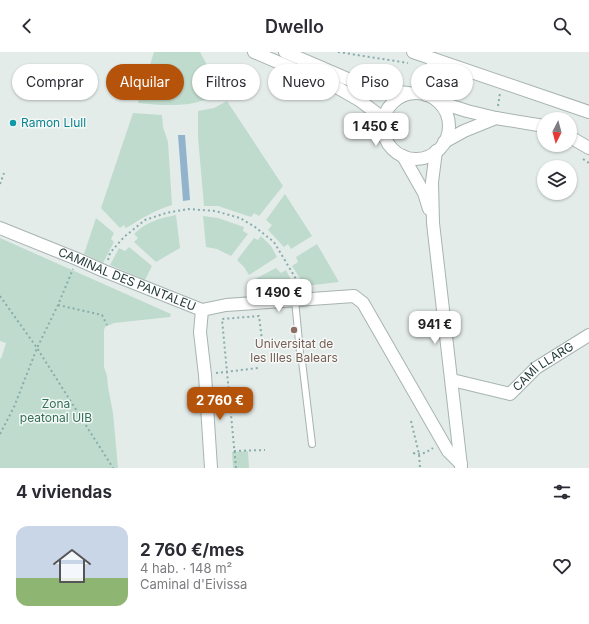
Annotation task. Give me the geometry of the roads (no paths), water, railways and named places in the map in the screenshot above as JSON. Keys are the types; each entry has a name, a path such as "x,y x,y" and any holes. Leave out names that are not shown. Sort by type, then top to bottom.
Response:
{"street":[{"path":"254,52 338,88 359,100 383,118"},
{"path":"285,52 371,89 411,93"},
{"path":"413,52 589,112"},
{"path":"433,64 434,59"},
{"path":"411,93 401,96 393,101 383,118 382,128 384,137 395,152 403,156 412,158 429,156 444,142 464,131 496,118"},
{"path":"436,100 467,111 496,118 537,125"},
{"path":"439,102 445,111 448,121 448,132 444,142"},
{"path":"577,141 589,148"},
{"path":"436,151 432,182 433,223 461,466"},
{"path":"403,156 424,193 433,223"},
{"name":"CAMINAL DES PANTALEU","path":"0,228 78,258 104,271 202,310 226,305 354,296 363,303 448,451 461,466"},
{"path":"202,310 200,332 205,375 211,468"},
{"name":"CAMÍ LLARG","path":"452,380 510,394 536,368 589,335"}],"lane":[{"path":"300,352 298,326 301,299"},
{"path":"302,361 312,444"}],"water":[{"path":"178,135 185,135 190,200 183,201"}],"place":[{"name":"Ramon Llull","path":"13,123"},
{"name":"Universitat de les Illes Balears","path":"294,330"}],"park label":[{"name":"Zona peatonal UIB","path":"56,411"}]}
